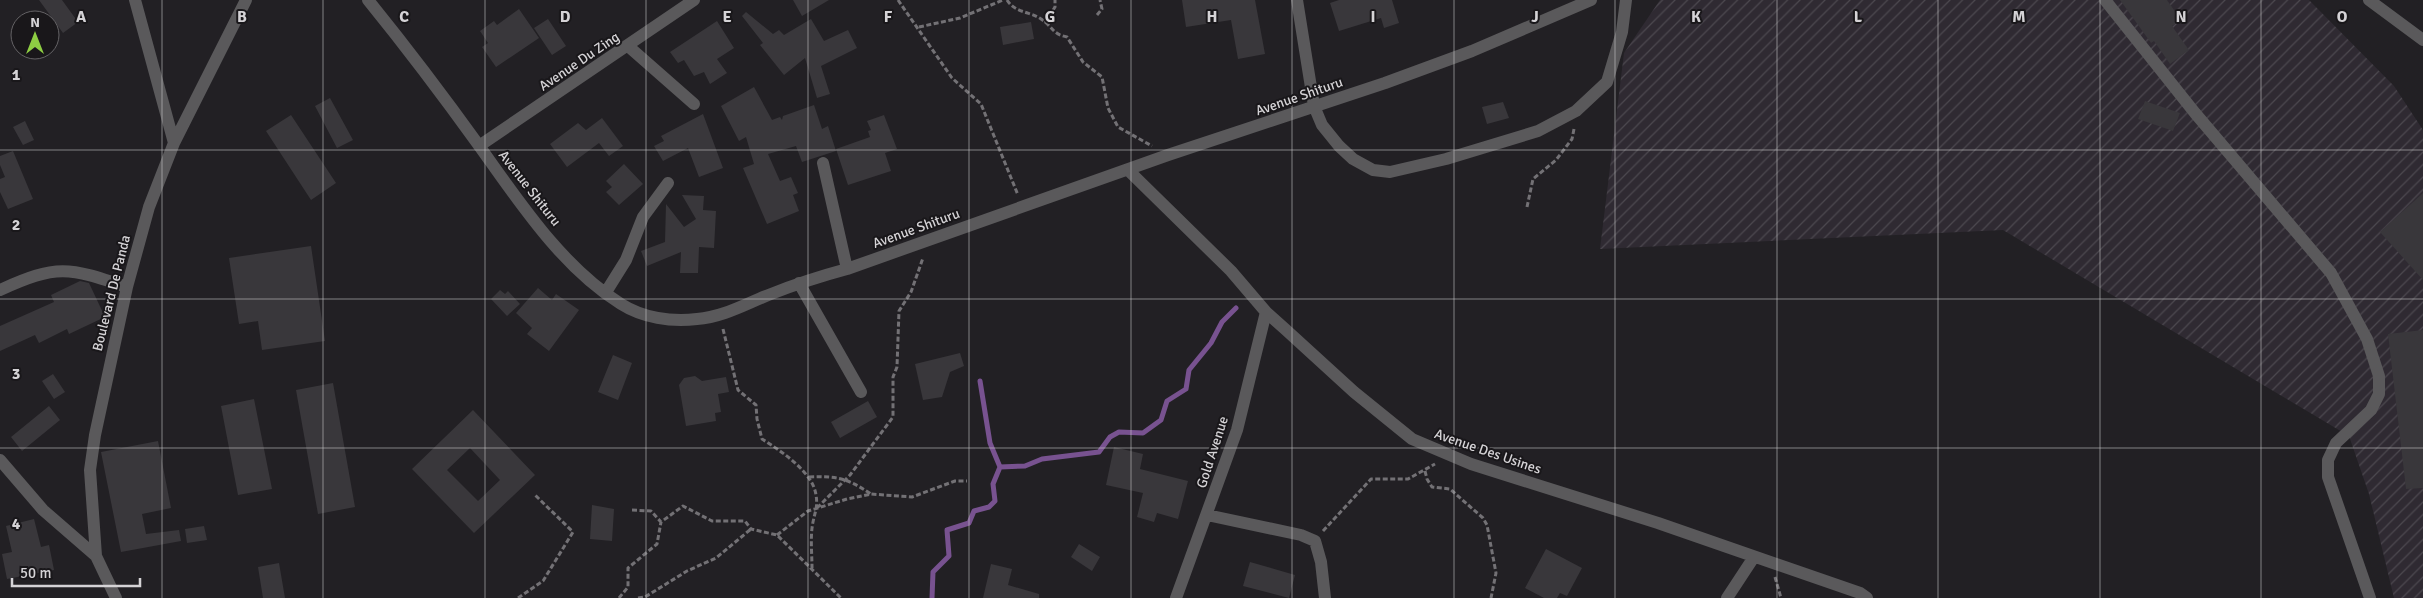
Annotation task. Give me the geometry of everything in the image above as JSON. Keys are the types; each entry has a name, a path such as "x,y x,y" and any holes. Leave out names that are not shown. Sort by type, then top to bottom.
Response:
{"street":[{"path":"135,0 174,143"},
{"name":"Boulevard De Panda","path":"116,598 96,556 90,470 105,382 126,286 149,208 174,143 246,0"},
{"name":"Avenue Shituru","path":"368,0 526,211 583,273 621,304 642,314 666,319 696,320 720,316 799,282 846,269 1022,205 1472,51 1591,0"},
{"name":"Avenue Du Zing","path":"479,146 694,0"},
{"path":"1297,0 1314,106 1322,125 1339,146 1353,159 1373,170 1390,172 1446,159 1538,131 1576,111 1607,82 1622,32 1626,0"},
{"path":"2105,0 2195,113 2331,273 2368,339 2379,376 2379,394 2371,410 2336,444 2328,460 2328,478 2370,598"},
{"path":"2369,0 2423,40"},
{"path":"628,46 694,104"},
{"path":"823,163 846,269"},
{"name":"Avenue Des Usines","path":"1128,170 1232,271 1266,312 1360,397 1412,439 1471,464 1658,522 1860,593 1867,598"},
{"path":"606,292 626,260 643,216 668,183"},
{"path":"0,290 22,280 59,270 79,271 126,286"},
{"path":"799,282 861,392"},
{"name":"Gold Avenue","path":"1176,598 1236,430 1266,312"},
{"path":"0,460 43,510 96,556"},
{"path":"1207,515 1301,535 1315,541 1321,562 1325,598"},
{"path":"1728,598 1754,557"}],"path":[{"path":"898,0 952,78 981,104 1022,205"},
{"path":"918,27 960,18 1003,0"},
{"path":"1007,0 1012,8 1042,19 1056,35 1067,38 1083,62 1102,76 1108,108 1118,127 1168,155"},
{"path":"1045,23 1055,6 1055,0"},
{"path":"1097,15 1102,9 1100,0"},
{"path":"1526,207 1533,179 1556,160 1572,139 1576,111"},
{"path":"812,568 813,522 818,508 846,480 874,446 893,417 893,377 897,367 899,311 911,292 928,239"},
{"path":"720,316 738,390 756,405 762,439 787,454 809,477 816,494 818,508"},
{"path":"1315,541 1371,480 1408,480 1425,471 1432,487 1450,489 1483,518 1487,524 1490,551 1496,573 1491,598"},
{"path":"809,477 836,476 871,494"},
{"path":"777,535 808,511 818,508 871,494 912,497 956,482 968,481"},
{"path":"518,598 543,582 573,532 534,494"},
{"path":"619,598 628,587 628,568 657,544 661,522 682,506 712,521 745,521 751,529 777,535 841,598"},
{"path":"632,510 651,511 661,522"},
{"path":"638,598 645,597 687,571 716,558 751,529"},
{"path":"1773,564 1778,594 1781,598"}],"shaded area":[{"path":"1660,0 2309,0 2394,86 2423,130 2423,598 2394,598 2369,494 2349,436 2003,230 1600,249 1624,53"}],"building":[{"path":"39,0 62,0 78,22 63,33 60,29 60,10 46,10"},
{"path":"793,0 829,0 802,16"},
{"path":"1182,0 1255,0 1265,54 1238,59 1231,20 1186,27"},
{"path":"1339,0 1392,0 1399,23 1384,28 1381,18 1339,31 1330,3"},
{"path":"2120,0 2167,0 2181,20 2172,26 2189,50 2170,64 2154,41 2151,43"},
{"path":"519,9 539,38 496,67 482,47 488,43 480,31 494,21 497,25"},
{"path":"746,12 773,34 779,30 784,35 811,19 824,41 848,30 857,48 821,66 830,94 817,98 805,58 784,75 760,45 763,43 742,16"},
{"path":"548,19 566,46 552,55 534,28"},
{"path":"717,21 734,48 717,59 727,73 710,84 704,72 694,76 684,60 678,63 670,52"},
{"path":"1031,22 1034,39 1003,45 1000,27"},
{"path":"754,87 772,120 780,117 782,120 783,116 814,105 822,129 828,126 836,151 802,162 796,146 768,154 780,181 791,177 798,193 793,195 799,211 767,224 743,168 754,164 746,137 739,141 721,106"},
{"path":"330,98 353,140 337,148 315,106"},
{"path":"2145,101 2180,113 2173,131 2138,119"},
{"path":"1503,102 1509,118 1487,124 1482,107"},
{"path":"703,114 723,168 699,177 688,148 663,161 654,146 664,141 661,136"},
{"path":"291,115 336,183 311,200 266,131"},
{"path":"884,115 897,149 885,153 891,171 848,185 836,149 870,137 868,131 871,130 867,121"},
{"path":"602,118 623,146 609,156 599,143 567,167 550,144 578,123 586,130"},
{"path":"25,121 34,140 23,145 13,127"},
{"path":"13,151 33,199 8,209 0,192 0,179 5,177 0,165 0,156"},
{"path":"624,164 643,184 619,205 606,192 612,187 606,181"},
{"path":"2423,193 2423,280 2380,232"},
{"path":"682,195 704,196 703,210 716,211 714,248 699,247 698,273 680,273 681,252 647,266 641,251 665,242 666,204 684,227 696,219"},
{"path":"311,246 325,341 262,350 258,321 239,324 229,258"},
{"path":"80,281 89,283 105,317 69,334 67,329 39,343 35,335 0,351 0,326 54,302 51,295"},
{"path":"538,288 552,300 556,294 579,310 549,351 527,334 532,328 516,313"},
{"path":"500,290 505,294 508,291 520,304 507,316 491,299"},
{"path":"2423,330 2423,488 2406,489 2388,334"},
{"path":"960,353 964,366 950,372 942,397 923,400 915,364"},
{"path":"613,355 632,363 618,400 598,392"},
{"path":"53,374 65,392 54,399 42,381"},
{"path":"695,376 702,381 726,377 729,392 718,394 721,412 715,413 716,421 686,426 679,385 684,378"},
{"path":"333,383 355,507 318,514 296,390"},
{"path":"254,399 272,489 238,495 221,406"},
{"path":"868,401 877,417 840,438 831,422"},
{"path":"49,406 60,420 22,451 11,437"},
{"path":"473,410 535,475 474,533 412,469","holes":["470,448 500,480 478,501 447,470"]},
{"path":"158,441 171,508 142,514 146,534 179,530 181,541 121,552 101,452"},
{"path":"1114,447 1143,454 1140,469 1188,481 1178,519 1157,513 1154,522 1137,517 1143,493 1106,485"},
{"path":"592,505 614,509 612,541 590,539"},
{"path":"34,519 41,547 49,545 54,570 7,579 2,554 12,552 6,526"},
{"path":"204,526 207,540 187,543 185,529"},
{"path":"1079,544 1100,557 1092,571 1071,557"},
{"path":"1546,549 1582,568 1567,596 1560,593 1557,598 1544,598 1525,588"},
{"path":"1250,562 1295,575 1289,598 1243,586"},
{"path":"279,563 285,598 263,598 258,567"},
{"path":"991,564 1012,569 1008,585 1039,594 1039,598 983,598"}],"waterway":[{"path":"932,598 933,572 949,556 947,530 969,523 974,511 989,507 995,501 993,484 1000,467 1025,466 1042,459 1099,452 1110,437 1119,432 1143,433 1161,420 1167,401 1186,389 1189,370 1211,343 1222,322 1236,308"},
{"path":"980,381 990,443 1000,467"}]}
